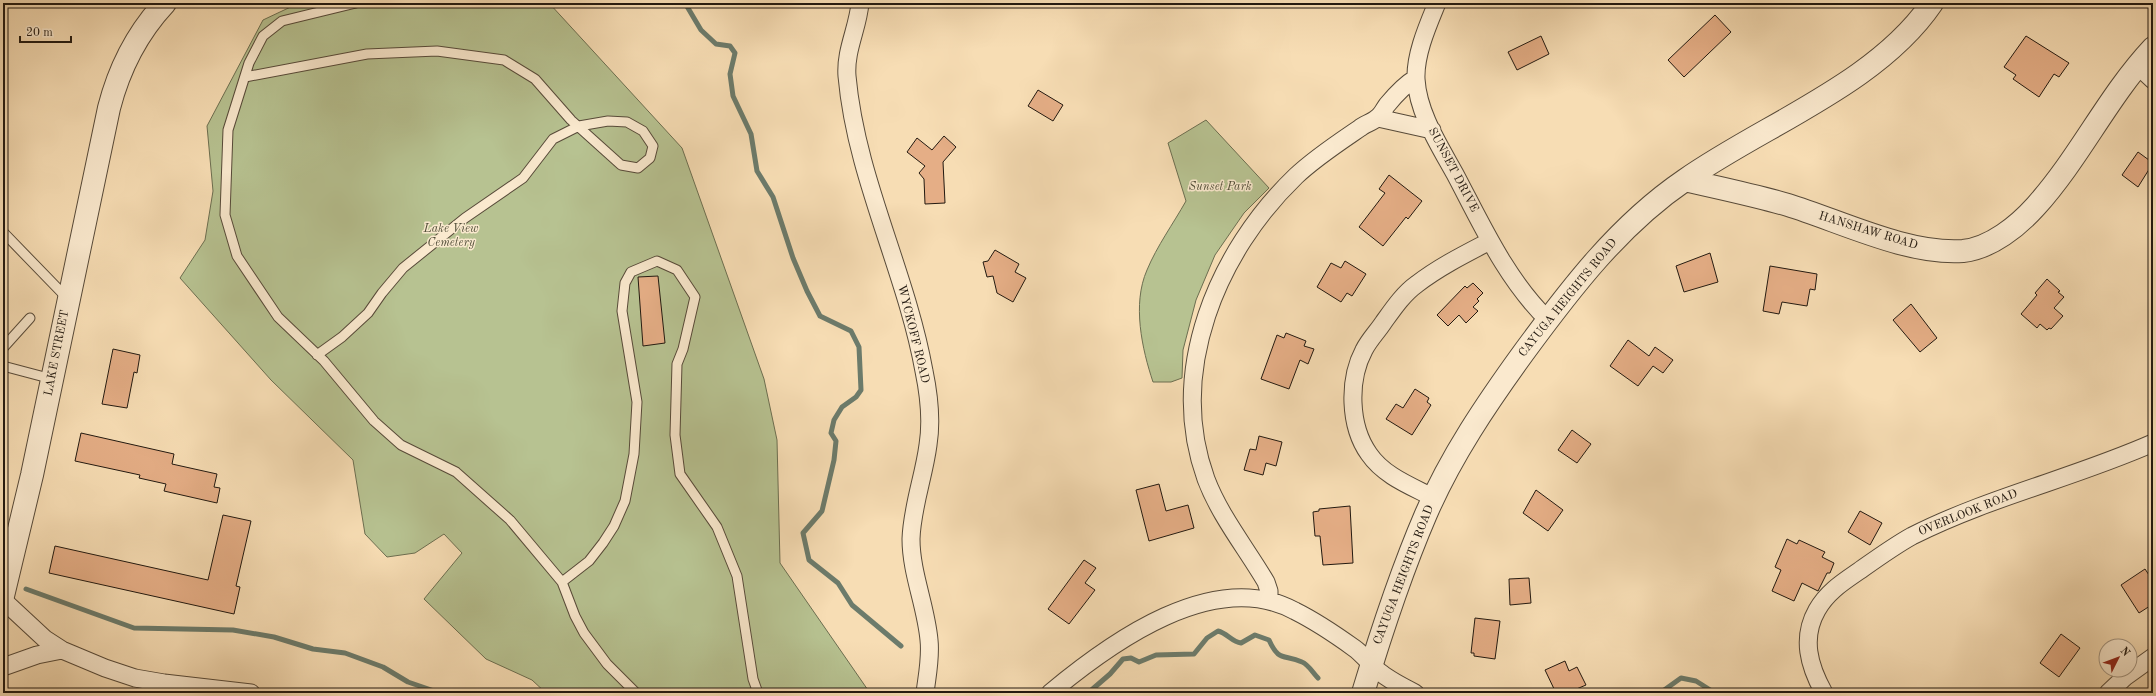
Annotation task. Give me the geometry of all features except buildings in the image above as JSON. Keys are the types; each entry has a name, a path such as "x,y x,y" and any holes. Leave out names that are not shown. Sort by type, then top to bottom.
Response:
{"street":[{"name":"LAKE STREET","path":"3,596 9,551 52,379 109,108 115,86 134,45 165,3"},
{"name":"WYCKOFF ROAD","path":"860,3 848,51 847,74 852,112 869,181 919,348 929,403 928,446 914,512 911,540 929,640 929,660 925,693"},
{"name":"SUNSET DRIVE","path":"1437,3 1422,45 1416,78 1424,113 1490,241 1523,293 1548,320"},
{"name":"CAYUGA HEIGHTS ROAD","path":"1363,693 1371,664 1403,572 1434,498 1487,404 1548,320 1600,254 1633,221 1685,180 1856,76 1884,54 1908,32 1932,3"},
{"name":"HANSHAW ROAD","path":"1685,180 1787,205 1903,244 1926,249 1951,251 1977,247 2000,238 2036,205 2074,156 2107,104 2137,65 2153,48"},
{"path":"2137,65 2153,80"},
{"path":"1269,600 1269,591 1266,582 1218,504 1206,478 1198,454 1193,424 1193,385 1202,333 1219,283 1235,252 1263,213 1296,176 1359,128 1378,118 1402,88 1416,78"},
{"path":"1378,118 1432,130"},
{"path":"1434,498 1389,475 1369,455 1357,429 1353,387 1356,368 1364,350 1404,296 1416,284 1441,268 1490,241"},
{"name":"OVERLOOK ROAD","path":"1824,693 1812,672 1808,656 1808,641 1810,625 1816,610 1834,589 1911,537 1958,515 2153,443"},
{"path":"1050,693 1100,653 1137,630 1169,615 1227,599 1269,600 1296,611 1355,649 1390,679 1415,693"},
{"path":"3,600 44,639 62,650 105,668 135,678 251,693"},
{"path":"3,667 36,655 62,650"},
{"path":"2108,693 2125,677 2153,657"}],"lane":[{"path":"356,3 282,21 263,36 250,63 228,130 225,214 237,256 278,317 317,355 374,421 401,445 456,472 510,520 562,582 575,616 584,633 607,664 636,693"},
{"path":"245,77 367,54 437,51 504,60 535,79 579,126 621,165 638,168 650,158 652,146 643,131 627,122 608,121 579,126 553,139 523,178 465,218 402,268 368,313 342,337 317,355"},
{"path":"3,232 68,299"},
{"path":"562,582 588,561 603,543 614,526 625,501 634,454 637,402 622,311 625,283 631,272 657,261 677,270 695,297 683,349 677,364 675,435 680,474 717,527 736,576 753,678 758,693"},
{"path":"3,348 30,318"},
{"path":"3,366 52,379"}],"green space":[{"name":"Lake View Cemetery","path":"299,3 549,3 682,148 764,379 777,440 780,563 870,693 546,693 532,680 486,659 424,599 462,553 444,534 415,553 387,557 365,534 353,460 271,380 180,278 205,240 213,191 207,126 263,20"},
{"name":"Sunset Park","path":"1206,120 1269,188 1244,213 1215,255 1196,300 1183,350 1182,378 1171,382 1153,382 1145,355 1140,326 1139,312 1142,283 1155,252 1186,201 1168,143"}],"waterway":[{"path":"685,3 701,30 716,44 730,46 735,53 730,74 733,96 751,134 757,171 773,197 793,258 807,291 820,316 851,331 859,347 861,390 856,397 842,407 834,420 831,433 836,441 834,460 822,511 803,533 809,560 838,583 852,605 901,646"},
{"path":"26,589 134,628 233,630 274,637 313,649 345,653 383,667 408,682 440,693"},
{"path":"1088,693 1110,674 1123,659 1131,658 1139,662 1156,655 1194,654 1207,638 1218,631 1241,643 1255,635 1269,640 1279,655 1304,663 1318,678"},
{"path":"1660,693 1681,678 1696,681 1715,693"}]}
